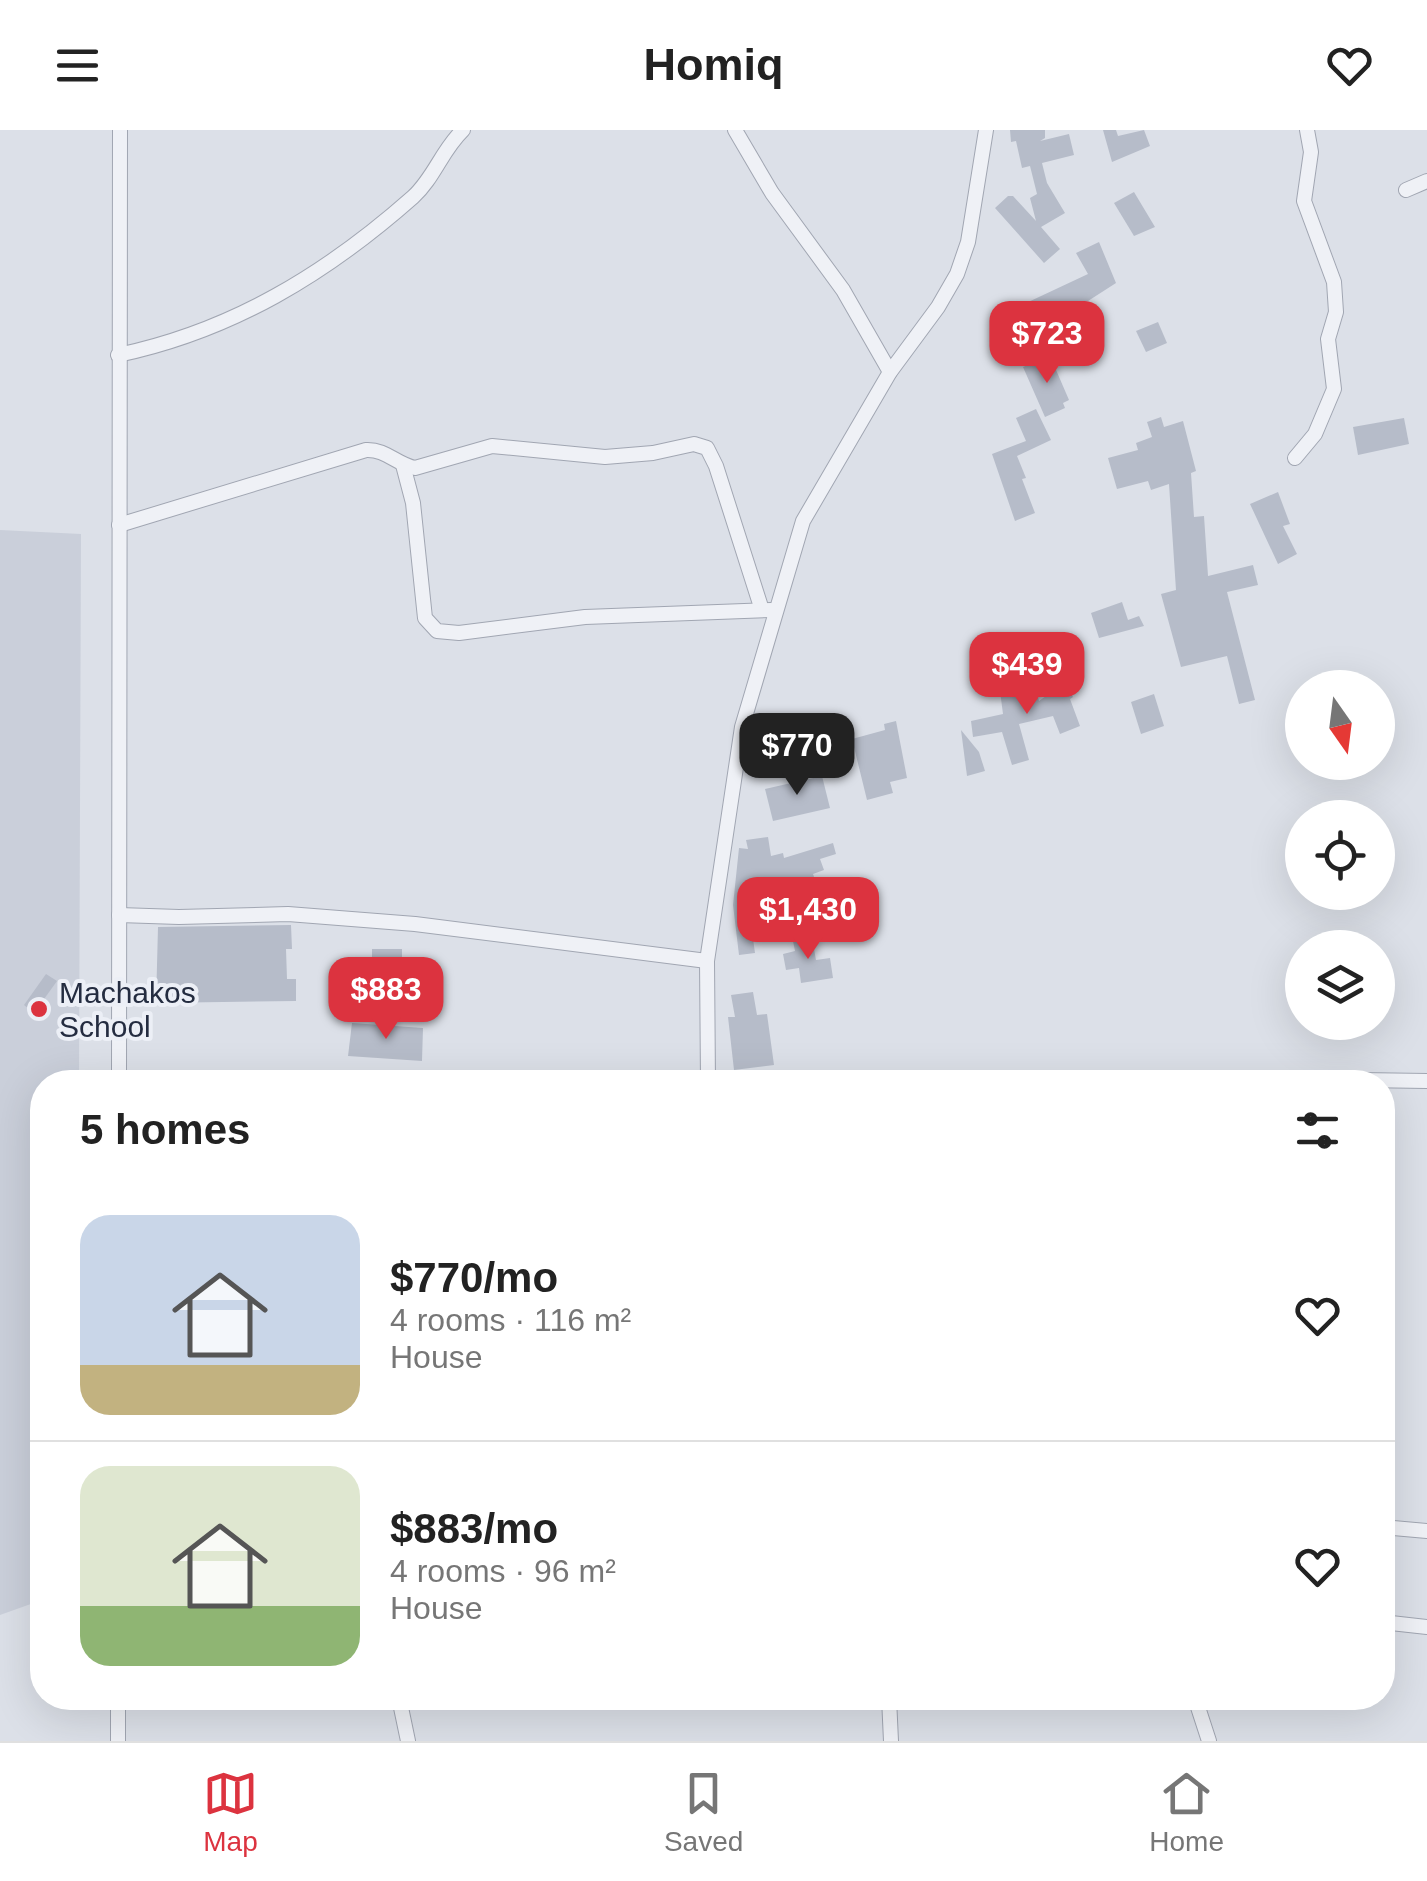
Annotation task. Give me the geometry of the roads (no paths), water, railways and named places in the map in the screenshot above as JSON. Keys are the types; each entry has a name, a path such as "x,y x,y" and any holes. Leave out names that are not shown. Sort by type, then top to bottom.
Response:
{"street":[{"path":"119,1070 120,130"},
{"path":"118,355 165,345 232,320 311,274 414,196 463,130"},
{"path":"734,130 772,193 843,290 890,372"},
{"path":"708,1070 707,961 742,727 769,610 803,521 890,372 957,274 968,242 986,130"},
{"path":"1295,458 1315,434 1334,388 1328,338 1336,312 1334,282 1304,201 1311,152 1307,130"},
{"path":"1406,190 1427,181"},
{"path":"119,525 366,450 384,452 403,466 415,468 492,446 605,457 638,455 687,444 702,446 711,454 742,554 769,610"},
{"path":"403,466 413,503 425,618 436,631 459,633 584,618 769,610"},
{"path":"119,916 288,914 415,924 707,961"},
{"path":"1395,1081 1427,1081"},
{"path":"1395,1528 1427,1531"},
{"path":"1395,1623 1427,1627"},
{"path":"118,1710 118,1741"},
{"path":"402,1710 408,1741"},
{"path":"890,1710 891,1741"},
{"path":"1198,1710 1209,1741"}],"place":[{"name":"Machakos School","path":"39,1009"}]}
